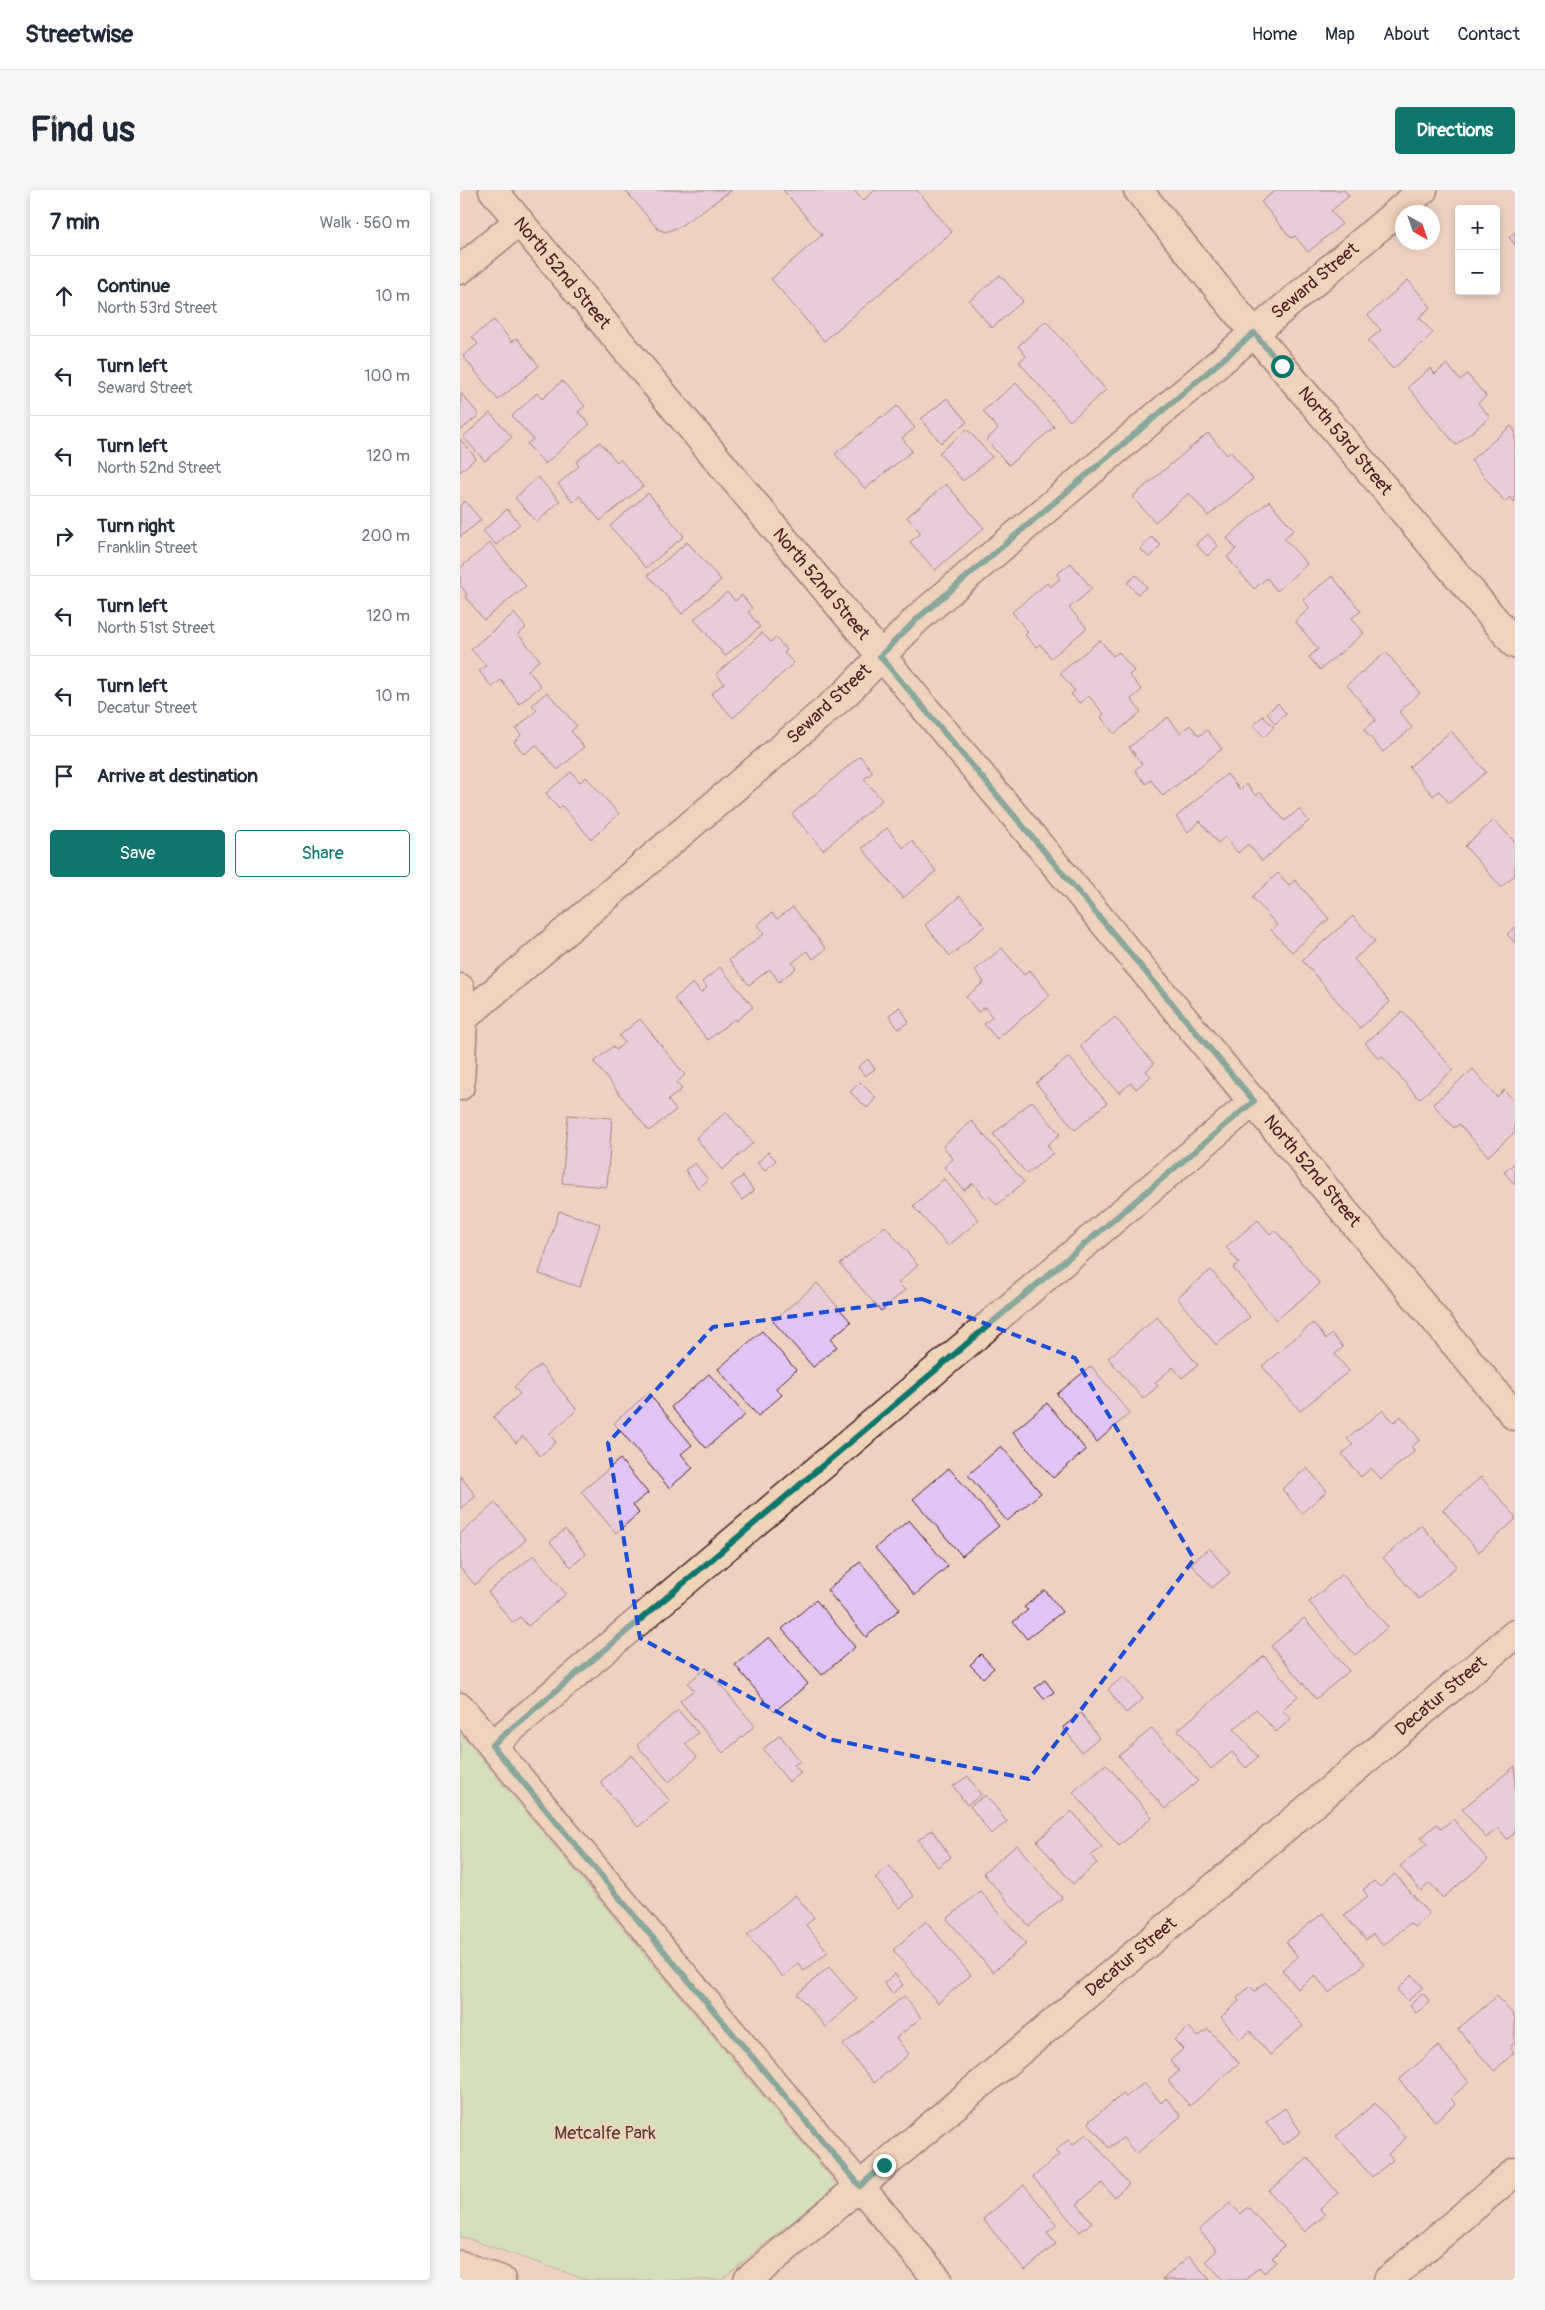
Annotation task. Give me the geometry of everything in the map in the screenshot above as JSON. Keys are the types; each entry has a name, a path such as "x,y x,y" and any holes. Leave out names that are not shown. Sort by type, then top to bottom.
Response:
{"street":[{"name":"North 52nd Street","path":"493,190 1515,1416"},
{"name":"North 53rd Street","path":"1138,190 1254,333 1515,644"},
{"name":"Seward Street","path":"462,1019 846,693 918,618 1423,190"},
{"path":"460,270 519,221"},
{"path":"460,988 462,1019 460,1086"},
{"path":"492,1745 1254,1101"},
{"name":"Decatur Street","path":"748,2280 1515,1634"},
{"path":"460,1707 938,2280"},
{"path":"1388,2280 1515,2172"},
{"path":"460,2265 501,2280"}],"highlighted area":[{"path":"922,1299 1075,1358 1194,1559 1029,1779 828,1739 640,1638 608,1443 713,1327"}],"green space":[{"name":"Metcalfe Park","path":"460,1733 837,2185 721,2280 588,2280 460,2236"}],"building":[{"path":"625,190 732,190 679,227 665,232 658,229"},
{"path":"783,190 854,190 863,201 875,190 917,190 952,232 824,341 771,279 822,235"},
{"path":"1276,190 1344,190 1349,196 1331,211 1342,224 1308,252 1295,236 1291,238 1261,202"},
{"path":"1515,232 1515,245 1509,237"},
{"path":"1000,275 1023,301 992,328 969,301"},
{"path":"1408,280 1431,307 1419,317 1433,333 1393,369 1368,341 1381,330 1368,315"},
{"path":"494,320 512,342 517,338 539,366 498,400 463,356 478,344 472,337"},
{"path":"1046,321 1106,390 1070,421 1019,362 1026,356 1018,346"},
{"path":"1447,364 1460,380 1467,374 1486,396 1478,403 1490,417 1456,445 1408,387 1430,368 1435,374"},
{"path":"562,381 585,406 578,412 590,424 545,464 527,444 533,439 512,416 537,393 542,399"},
{"path":"1016,383 1054,427 1009,465 986,440 998,429 983,411"},
{"path":"461,393 479,415 461,430 460,429"},
{"path":"947,398 967,422 941,443 921,419"},
{"path":"897,406 915,428 902,438 912,451 865,489 835,454"},
{"path":"490,413 512,437 485,461 463,437"},
{"path":"1511,426 1515,431 1515,503 1510,497 1505,502 1471,460"},
{"path":"967,429 992,457 963,481 939,453"},
{"path":"1208,433 1227,455 1231,452 1253,479 1208,516 1189,493 1155,522 1132,497"},
{"path":"460,439 476,458 460,472"},
{"path":"600,442 617,462 620,459 643,486 600,521 580,496 573,502 558,484 579,466 576,462"},
{"path":"538,477 560,501 537,522 515,498"},
{"path":"946,484 984,528 935,570 910,542 921,533 907,517"},
{"path":"648,493 684,536 646,568 610,526"},
{"path":"465,501 481,520 460,537 460,506"},
{"path":"1269,501 1294,530 1284,538 1307,564 1277,591 1267,578 1254,589 1227,557 1236,549 1227,538"},
{"path":"507,509 520,524 496,545 483,531"},
{"path":"1208,534 1218,546 1207,556 1196,544"},
{"path":"1151,537 1161,545 1150,558 1140,549"},
{"path":"687,542 721,580 682,614 648,575"},
{"path":"490,543 526,586 484,620 465,596 467,594 460,585 460,568"},
{"path":"1071,563 1092,589 1069,608 1087,628 1051,658 1040,644 1036,647 1025,635 1028,632 1012,612 1047,583 1050,587 1060,579 1057,574"},
{"path":"1136,575 1147,587 1138,594 1127,583"},
{"path":"1332,576 1361,611 1352,618 1364,633 1320,670 1309,657 1318,649 1295,621 1310,608 1303,600"},
{"path":"727,592 735,601 742,595 752,608 748,612 760,627 725,656 694,619"},
{"path":"514,613 526,628 518,634 540,660 528,670 541,686 519,704 501,680 492,687 479,671 486,666 471,649"},
{"path":"762,633 771,642 775,637 787,650 784,653 794,663 733,718 711,694 724,683 716,674"},
{"path":"1100,640 1113,656 1119,652 1134,671 1129,675 1142,690 1131,699 1141,712 1114,734 1101,717 1104,714 1089,696 1079,703 1071,694 1075,691 1060,673"},
{"path":"1386,652 1420,693 1399,712 1412,728 1383,752 1364,730 1376,720 1347,685"},
{"path":"547,692 577,726 571,731 584,747 558,770 536,745 524,754 514,742 521,735 516,729 537,710 532,705"},
{"path":"1278,703 1286,714 1275,724 1267,713"},
{"path":"1263,716 1274,727 1264,737 1253,725"},
{"path":"1168,717 1180,733 1190,725 1199,736 1207,730 1222,749 1163,796 1151,780 1146,784 1135,770 1142,764 1129,747"},
{"path":"1451,731 1486,772 1449,803 1439,791 1433,796 1409,767"},
{"path":"860,756 873,772 864,779 882,800 823,850 792,814"},
{"path":"571,772 580,782 586,777 619,814 591,839 562,806 559,809 546,793"},
{"path":"1227,774 1240,790 1246,784 1256,796 1260,792 1285,821 1299,809 1309,821 1262,861 1248,844 1238,853 1225,837 1218,843 1200,821 1188,832 1176,817"},
{"path":"1494,820 1515,842 1515,875 1501,887 1465,846"},
{"path":"887,828 903,848 912,841 936,871 903,898 862,848"},
{"path":"1278,873 1289,885 1295,880 1329,919 1292,952 1271,930 1277,925 1252,897"},
{"path":"960,896 985,926 950,956 925,925"},
{"path":"793,907 826,949 813,959 807,951 792,963 796,968 779,982 770,969 749,985 729,960 764,934 757,925 772,913 777,919"},
{"path":"1353,916 1375,941 1354,959 1390,1002 1360,1028 1302,960"},
{"path":"1515,927 1515,943 1507,934"},
{"path":"1002,948 1024,975 1030,970 1050,995 997,1039 984,1024 992,1017 985,1007 978,1012 966,997 984,982 975,970"},
{"path":"720,967 753,1007 736,1021 734,1019 708,1040 674,999 693,983 701,993 707,987 702,982"},
{"path":"900,1007 909,1022 898,1029 889,1015"},
{"path":"1403,1011 1453,1070 1419,1099 1382,1056 1379,1059 1365,1043"},
{"path":"1115,1017 1154,1064 1146,1071 1151,1076 1136,1089 1131,1083 1119,1093 1080,1046"},
{"path":"640,1019 685,1075 676,1083 682,1089 668,1100 676,1110 649,1131 594,1062 613,1046 616,1050 625,1042 619,1036"},
{"path":"1069,1057 1107,1103 1075,1130 1036,1083"},
{"path":"868,1059 875,1069 865,1076 858,1067"},
{"path":"1473,1069 1497,1097 1504,1090 1515,1102 1515,1132 1488,1156 1459,1124 1454,1128 1433,1104"},
{"path":"860,1082 876,1098 867,1108 850,1092"},
{"path":"1032,1101 1060,1134 1047,1145 1053,1153 1027,1174 993,1134"},
{"path":"726,1112 753,1143 722,1170 696,1138"},
{"path":"568,1115 612,1118 607,1187 562,1183"},
{"path":"972,1121 1024,1182 997,1205 989,1196 986,1199 973,1183 964,1190 944,1167 953,1159 943,1146"},
{"path":"768,1152 776,1160 765,1171 757,1163"},
{"path":"695,1163 708,1180 698,1188 685,1170"},
{"path":"1515,1163 1515,1185 1504,1172"},
{"path":"743,1176 754,1191 742,1200 731,1185"},
{"path":"944,1179 979,1220 948,1246 913,1206"},
{"path":"559,1211 600,1224 580,1287 539,1274"},
{"path":"1258,1220 1270,1234 1275,1230 1320,1284 1276,1320 1233,1268 1239,1263 1226,1247"},
{"path":"885,1226 918,1265 898,1283 905,1290 881,1311 840,1264"},
{"path":"1211,1270 1250,1317 1216,1345 1177,1298"},
{"path":"817,1283 851,1322 830,1339 837,1347 813,1367 773,1321"},
{"path":"1157,1317 1198,1365 1182,1378 1173,1367 1155,1383 1158,1386 1143,1399 1108,1358"},
{"path":"1313,1323 1326,1339 1332,1334 1343,1347 1335,1354 1349,1371 1300,1411 1262,1366"},
{"path":"762,1331 796,1370 776,1388 782,1395 758,1416 718,1369"},
{"path":"540,1365 577,1410 549,1434 556,1442 540,1456 523,1436 516,1443 493,1417 520,1394 514,1387"},
{"path":"1091,1366 1130,1413 1097,1442 1057,1394"},
{"path":"709,1374 745,1415 706,1448 671,1407"},
{"path":"648,1393 692,1445 681,1454 693,1468 669,1488 614,1423"},
{"path":"1047,1403 1086,1450 1053,1478 1013,1432"},
{"path":"1383,1410 1394,1422 1401,1416 1420,1440 1411,1447 1415,1451 1381,1479 1371,1468 1361,1477 1342,1454 1353,1445 1347,1439"},
{"path":"1001,1446 1041,1493 1007,1521 968,1475"},
{"path":"620,1459 648,1493 633,1505 639,1513 616,1533 581,1492"},
{"path":"949,1468 999,1526 962,1556 913,1499"},
{"path":"1307,1468 1327,1491 1302,1513 1282,1489"},
{"path":"460,1476 476,1496 460,1509"},
{"path":"1481,1477 1515,1516 1515,1520 1479,1552 1443,1510"},
{"path":"495,1503 526,1540 475,1585 460,1568 460,1534"},
{"path":"909,1520 948,1566 915,1595 875,1548"},
{"path":"1421,1525 1457,1566 1419,1599 1383,1558"},
{"path":"565,1529 586,1554 571,1567 550,1542"},
{"path":"1209,1548 1230,1573 1212,1588 1191,1564"},
{"path":"534,1555 566,1594 528,1626 520,1617 513,1623 488,1592"},
{"path":"860,1562 900,1609 866,1637 827,1590"},
{"path":"1342,1574 1388,1627 1355,1655 1309,1602"},
{"path":"1045,1590 1062,1612 1027,1639 1013,1622 1028,1610 1024,1607"},
{"path":"816,1600 855,1647 822,1675 782,1629"},
{"path":"1304,1618 1349,1671 1316,1699 1271,1646"},
{"path":"769,1637 808,1684 774,1712 735,1665"},
{"path":"981,1654 994,1668 983,1678 970,1665"},
{"path":"1264,1656 1298,1696 1282,1710 1291,1719 1276,1732 1256,1709 1234,1729 1258,1757 1246,1768 1232,1752 1211,1769 1178,1730"},
{"path":"706,1668 755,1726 723,1753 680,1701 694,1690 688,1683"},
{"path":"1124,1676 1143,1699 1126,1713 1108,1689"},
{"path":"1045,1680 1054,1692 1044,1699 1035,1688"},
{"path":"678,1710 698,1733 685,1744 697,1757 669,1782 637,1745"},
{"path":"1081,1713 1099,1738 1081,1752 1063,1727"},
{"path":"1152,1728 1198,1781 1165,1809 1119,1756"},
{"path":"780,1735 800,1761 794,1765 801,1773 789,1782 763,1749"},
{"path":"632,1755 670,1801 638,1827 600,1782"},
{"path":"1106,1764 1152,1817 1119,1846 1073,1792"},
{"path":"1515,1766 1515,1833 1507,1839 1498,1828 1486,1838 1462,1809"},
{"path":"968,1776 981,1795 967,1805 953,1786"},
{"path":"986,1795 1007,1822 991,1834 970,1806"},
{"path":"1072,1811 1102,1847 1091,1856 1097,1863 1073,1884 1037,1841"},
{"path":"1453,1819 1488,1860 1443,1898 1430,1883 1421,1891 1400,1866 1427,1844 1421,1838 1437,1824 1441,1829"},
{"path":"932,1830 951,1857 938,1867 918,1840"},
{"path":"1017,1845 1062,1898 1029,1926 983,1873"},
{"path":"889,1866 914,1896 900,1908 875,1878"},
{"path":"1395,1874 1429,1914 1414,1927 1410,1923 1383,1946 1373,1934 1366,1940 1344,1915 1368,1896 1363,1890 1374,1881 1380,1887"},
{"path":"980,1891 1026,1944 993,1972 947,1919"},
{"path":"795,1895 814,1918 806,1925 828,1952 804,1971 798,1963 783,1977 747,1935"},
{"path":"1323,1913 1365,1964 1329,1993 1315,1975 1298,1989 1282,1970 1298,1957 1286,1942"},
{"path":"926,1921 971,1975 938,2003 893,1950"},
{"path":"829,1967 857,1999 826,2027 797,1994"},
{"path":"895,1974 903,1985 892,1994 884,1983"},
{"path":"1412,1975 1423,1987 1408,2001 1397,1990"},
{"path":"1265,1982 1303,2026 1270,2055 1250,2031 1240,2040 1221,2017 1239,2001 1237,1998 1250,1986 1255,1991"},
{"path":"1423,1993 1430,2002 1416,2013 1410,2005"},
{"path":"904,1996 921,2018 896,2038 909,2054 874,2083 843,2045"},
{"path":"1497,1996 1515,2017 1515,2043 1510,2047 1514,2053 1494,2071 1458,2029"},
{"path":"1189,2027 1198,2037 1208,2029 1239,2063 1190,2106 1168,2081 1179,2071 1170,2061 1183,2049 1174,2040"},
{"path":"1438,2046 1469,2082 1451,2098 1455,2104 1435,2121 1399,2080"},
{"path":"1144,2083 1161,2103 1166,2098 1181,2116 1136,2154 1123,2138 1109,2148 1088,2122 1123,2094 1126,2097"},
{"path":"1375,2103 1406,2138 1388,2154 1393,2160 1372,2177 1336,2136"},
{"path":"1285,2108 1301,2132 1283,2145 1266,2122"},
{"path":"1086,2134 1129,2184 1114,2197 1102,2183 1077,2204 1092,2222 1080,2232 1033,2177 1059,2155 1055,2151 1068,2140 1073,2145"},
{"path":"1308,2158 1338,2193 1320,2209 1325,2215 1305,2232 1269,2191"},
{"path":"1024,2185 1057,2225 1047,2233 1056,2244 1025,2270 983,2219"},
{"path":"1230,2203 1241,2214 1248,2207 1284,2246 1272,2258 1276,2262 1264,2273 1259,2267 1245,2280 1223,2280 1206,2261 1217,2250 1199,2230"},
{"path":"1189,2256 1210,2280 1162,2280"}],"route":[{"path":"884,2165 860,2186 492,1745 1254,1101 880,656 918,618 1254,333 1282,366"}]}
